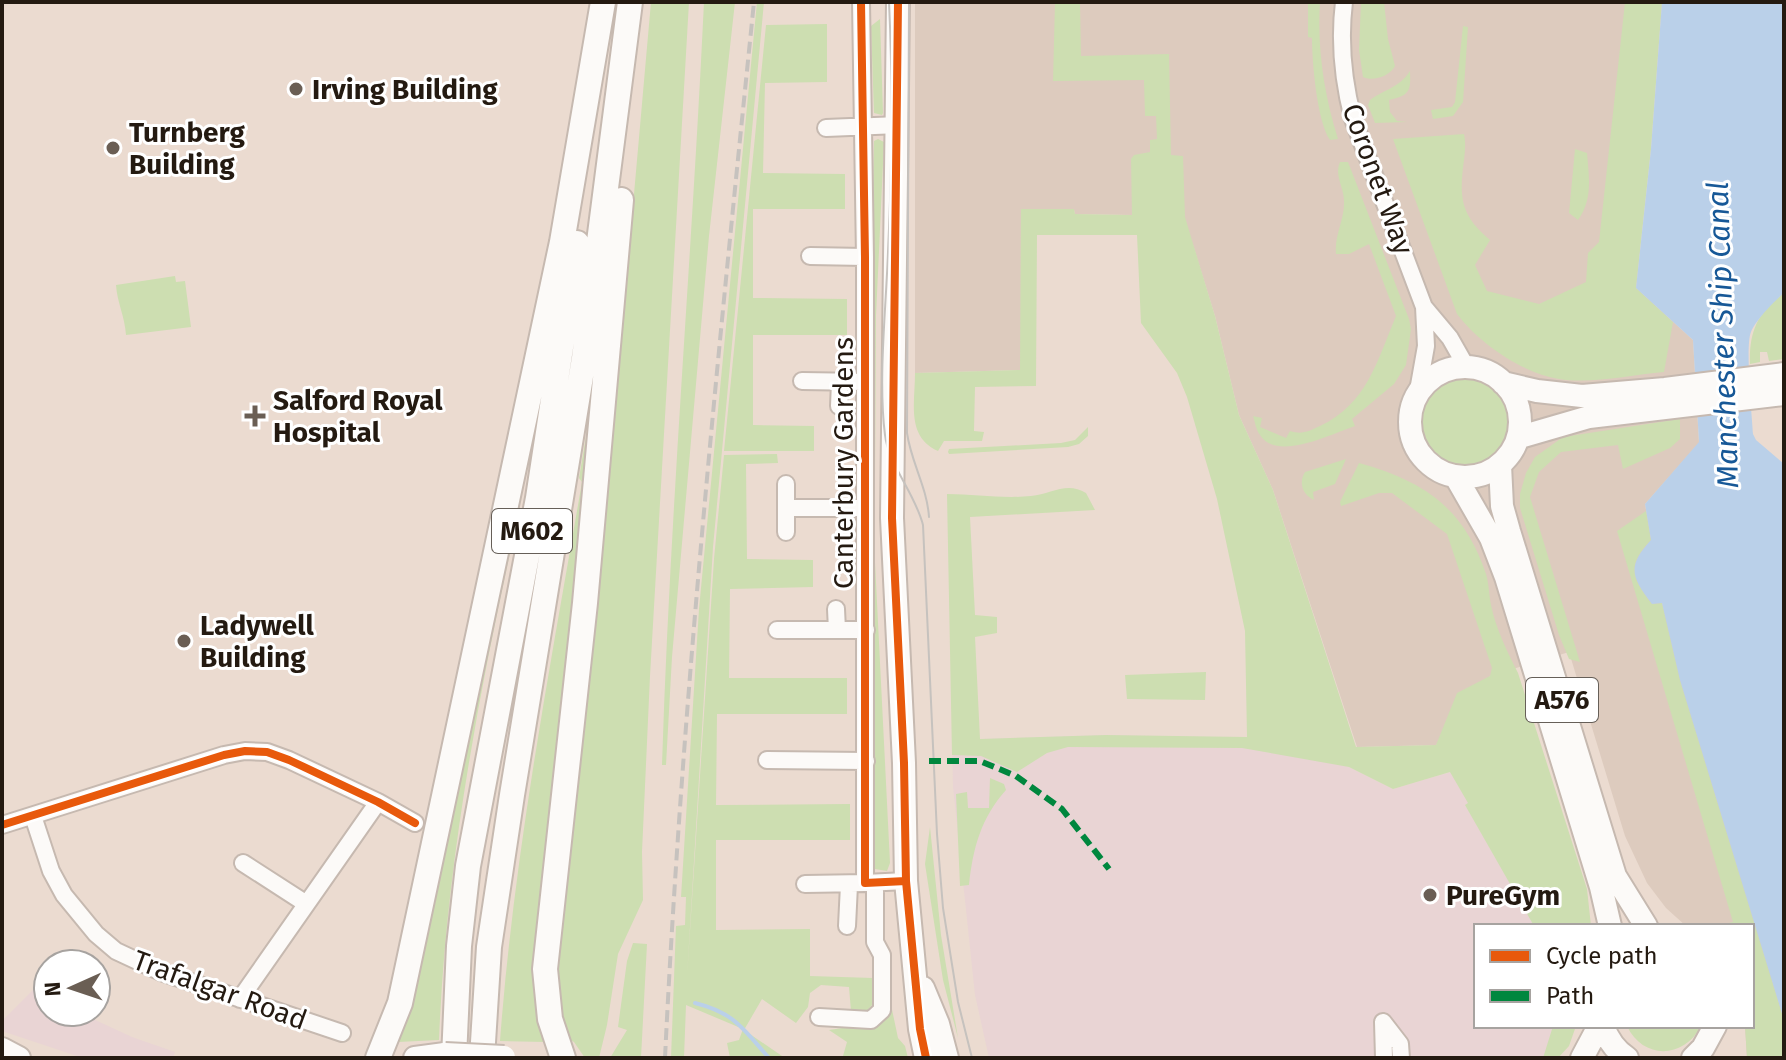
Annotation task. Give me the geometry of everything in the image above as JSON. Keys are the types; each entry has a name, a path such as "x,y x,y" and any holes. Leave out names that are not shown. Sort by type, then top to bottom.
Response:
{"highway":[{"name":"M602","path":"378,1058 395,1019 551,299 605,2"},
{"name":"M602","path":"454,1058 459,946 468,866 538,498 558,374 579,233 605,2"},
{"name":"M602","path":"563,1058 550,1019 546,989 547,950 585,603 623,182 631,2"},
{"name":"M602","path":"482,1058 489,947 584,358 631,2"}],"main road":[{"path":"898,2 899,125 892,473 906,881 920,1029 926,1058"},
{"path":"1503,383 1518,405 1520,437 1511,453 1500,465 1472,477 1456,477 1428,465 1418,454 1409,422 1412,405 1418,391 1433,376 1449,368 1483,371 1503,383 1537,391 1666,399"},
{"path":"1520,437 1666,399 1779,384"},
{"name":"A576","path":"1500,465 1502,506 1615,876 1645,924"},
{"name":"A576","path":"1456,477 1491,538 1506,577 1610,924"},
{"path":"916,973 938,1024 947,1058"},
{"path":"1582,1058 1600,1028"},
{"path":"1602,1028 1613,1045 1627,1058"},
{"path":"1693,1058 1703,1048 1714,1028"},
{"path":"2,1049 19,1058"},
{"path":"422,1056 515,1058"}],"street":[{"name":"Canterbury Gardens","path":"861,2 866,630 863,884"},
{"name":"Coronet Way","path":"1344,2 1341,50 1353,119 1424,307"},
{"path":"826,128 899,125"},
{"path":"810,256 865,257"},
{"path":"1424,307 1450,338 1467,368"},
{"path":"1418,391 1426,346 1424,307"},
{"path":"802,381 865,382"},
{"path":"839,406 840,382"},
{"path":"786,484 786,532"},
{"path":"786,508 864,508"},
{"path":"836,609 837,630"},
{"path":"777,630 866,630"},
{"path":"2,825 245,751 267,752 289,760 413,816"},
{"path":"767,760 866,761"},
{"path":"240,999 378,802"},
{"name":"Trafalgar Road","path":"33,816 51,871 64,895 96,934 116,951 135,962 342,1033"},
{"path":"243,863 305,903"},
{"path":"805,884 906,881"},
{"path":"847,926 863,884"},
{"path":"819,1017 871,1020 882,1010 882,955 875,942 863,884"},
{"path":"1384,1058 1383,1022 1400,1044 1401,1058"}],"shaded area":[{"path":"915,2 1662,2 1636,288 1693,340 1699,443 1645,504 1662,603 1784,1020 1784,1058 1747,1058 1745,1028 1754,1028 1754,924 1684,924 1666,908 1647,883 1625,836 1569,652 1490,676 1436,745 1357,747 1273,490 1239,415 1215,316 1193,245 1132,215 1021,209 1021,370 915,373"},
{"path":"1106,735 1247,738 1349,767 1393,789 1454,771 1539,924 1474,924 1474,1028 1556,1028 1547,1058 989,1058 975,995 953,787 952,740"},
{"path":"32,991 32,1028 112,1028 175,1052 173,1058 83,1058 2,1031 2,1021"}],"green space":[{"path":"651,2 689,2 650,676 642,852 643,900 618,954 599,1058 585,1058 574,1042 567,1038 561,1018 555,964 628,262"},
{"path":"704,2 735,2 709,236 672,657 666,765 662,765 670,574"},
{"path":"757,2 764,2 713,547 687,977 714,559 724,455 777,454 778,463 746,464 747,559 813,560 813,587 730,589 729,678 847,678 847,714 717,714 716,805 850,804 850,840 716,840 716,930 810,929 810,976 873,978 872,1005 866,1012 851,1011 849,987 821,985 810,993 808,1007 796,1023 762,999 744,1030 785,1058 730,1058 727,1043 739,1040 743,1029 686,1005 684,1058 671,1058 676,926 685,925 686,897 681,897 699,609"},
{"path":"1055,2 1080,2 1081,56 1169,54 1171,155 1183,156 1185,217 1215,316 1239,415 1273,490 1356,747 1436,745 1457,693 1490,676 1492,668 1447,534 1392,493 1379,493 1341,506 1340,502 1359,463 1403,479 1439,500 1466,531 1477,551 1486,574 1496,623 1518,673 1587,889 1591,924 1533,924 1465,805 1468,803 1450,772 1393,789 1349,767 1242,748 1068,747 1047,753 1017,772 981,756 952,755 947,494 1020,497 1072,488 1086,493 1095,510 970,517 975,615 997,617 997,633 975,637 980,739 1106,735 1247,737 1245,631 1217,499 1177,373 1141,323 1137,235 1037,235 1036,386 975,387 974,431 984,432 982,441 944,441 938,451 921,437 914,418 915,373 1020,370 1021,209 1074,209 1075,214 1132,215 1131,159 1134,155 1150,152 1150,140 1157,139 1156,116 1145,116 1144,80 1053,81"},
{"path":"1308,2 1320,2 1323,71 1338,139 1330,140 1319,106 1312,38 1308,37"},
{"path":"1361,2 1384,2 1395,66 1389,73 1376,78 1363,77 1359,50"},
{"path":"1625,2 1662,2 1636,288 1673,322 1664,372 1598,380 1559,379 1545,376 1502,355 1477,336 1457,314 1393,139 1464,134 1462,195 1467,213 1490,240 1475,265 1487,291 1539,304 1586,282 1588,253 1599,242"},
{"path":"880,19 882,115 874,113 871,26"},
{"path":"827,24 827,82 765,83 763,173 845,174 845,209 753,209 753,298 847,299 847,335 753,335 753,425 814,426 814,451 724,451 766,25"},
{"path":"1463,26 1468,27 1463,102 1453,116 1433,119 1431,110 1452,107 1455,102"},
{"path":"1410,71 1407,92 1389,100 1390,112 1397,121 1407,122 1375,123 1368,105 1370,100 1396,85"},
{"path":"874,141 884,142 876,316 875,476 868,476"},
{"path":"1575,149 1587,153 1589,179 1586,204 1578,220 1569,213"},
{"path":"1340,162 1348,162 1409,319 1411,329 1406,365 1394,384 1352,419 1355,426 1305,444 1279,446 1268,443 1260,435 1253,416 1262,418 1260,427 1286,438 1290,431 1309,431 1336,417 1349,406 1368,380 1396,316 1369,244 1349,254 1336,254 1344,208 1338,172"},
{"path":"175,276 176,282 185,281 191,327 126,335 116,285"},
{"path":"1784,293 1784,359 1769,361 1767,352 1760,352 1760,362 1750,364 1756,324 1767,308"},
{"path":"1465,377 1482,381 1497,390 1506,405 1510,422 1506,439 1497,454 1482,463 1465,467 1448,463 1433,454 1424,439 1420,422 1424,405 1433,390 1448,381"},
{"path":"593,395 547,1042 500,1041 514,900 582,482 579,478"},
{"path":"1680,419 1680,439 1670,448 1623,469 1618,445 1561,452 1539,472 1530,497 1580,662 1569,659 1520,508 1526,473 1535,457 1563,437"},
{"path":"1088,427 1088,436 1079,444 1068,447 948,452 949,449 1061,443 1075,440"},
{"path":"1346,459 1335,484 1313,492 1314,500 1307,495 1302,484 1305,472"},
{"path":"524,470 519,512 478,709 457,840 439,1040 398,1042 406,1015"},
{"path":"868,483 875,483 874,542 890,863 887,871 875,869 871,853"},
{"path":"1646,511 1651,540 1635,564 1636,578 1652,604 1662,603 1680,680 1784,1020 1784,1058 1747,1058 1745,1028 1754,1028 1754,924 1724,924 1733,922 1617,531"},
{"path":"1206,672 1205,700 1127,699 1125,675"},
{"path":"990,778 1004,784 1006,790 990,811 980,834 969,885 960,886 956,794 967,792 968,808 989,808"},
{"path":"930,827 941,935 958,1038 943,980 925,864"},
{"path":"633,943 647,944 641,1058 610,1058 627,1030 618,1027 627,961"},
{"path":"890,1000 898,1038 905,1046 908,1058 843,1056 847,1042 829,1030 876,1023 885,1014"},
{"path":"1552,1028 1575,1028 1569,1046 1558,1058 1543,1058"},
{"path":"1628,1028 1700,1028 1685,1045 1664,1051 1653,1050 1634,1037"}],"water":[{"name":"Manchester Ship Canal","path":"1662,2 1784,2 1784,293 1751,332 1749,381 1753,434 1784,464 1784,1020 1680,680 1662,603 1652,604 1636,579 1635,572 1638,557 1651,540 1645,504 1699,442 1693,340 1636,288"}],"waterway":[{"path":"695,1003 729,1017 769,1058"}],"tram line":[{"path":"889,2 891,159 882,368 883,414 887,446 923,525 943,908 958,1002 972,1058"},
{"path":"909,2 907,433 929,517"}],"railway":[{"path":"665,1058 691,662 754,2"}],"marked path":[{"path":"929,761 980,761 1016,776 1062,809 1109,869"}],"cycle path":[{"path":"861,2 865,257 865,883 906,881"},
{"path":"898,2 892,518 904,763 906,881 920,1029 926,1058"},
{"path":"2,825 245,751 267,752 289,760 415,823"}],"place":[{"name":"Irving Building","path":"296,89"},
{"name":"Turnberg Building","path":"113,148"},
{"name":"Salford Royal Hospital","path":"255,416"},
{"name":"Ladywell Building","path":"184,641"},
{"name":"PureGym","path":"1430,895"}]}
